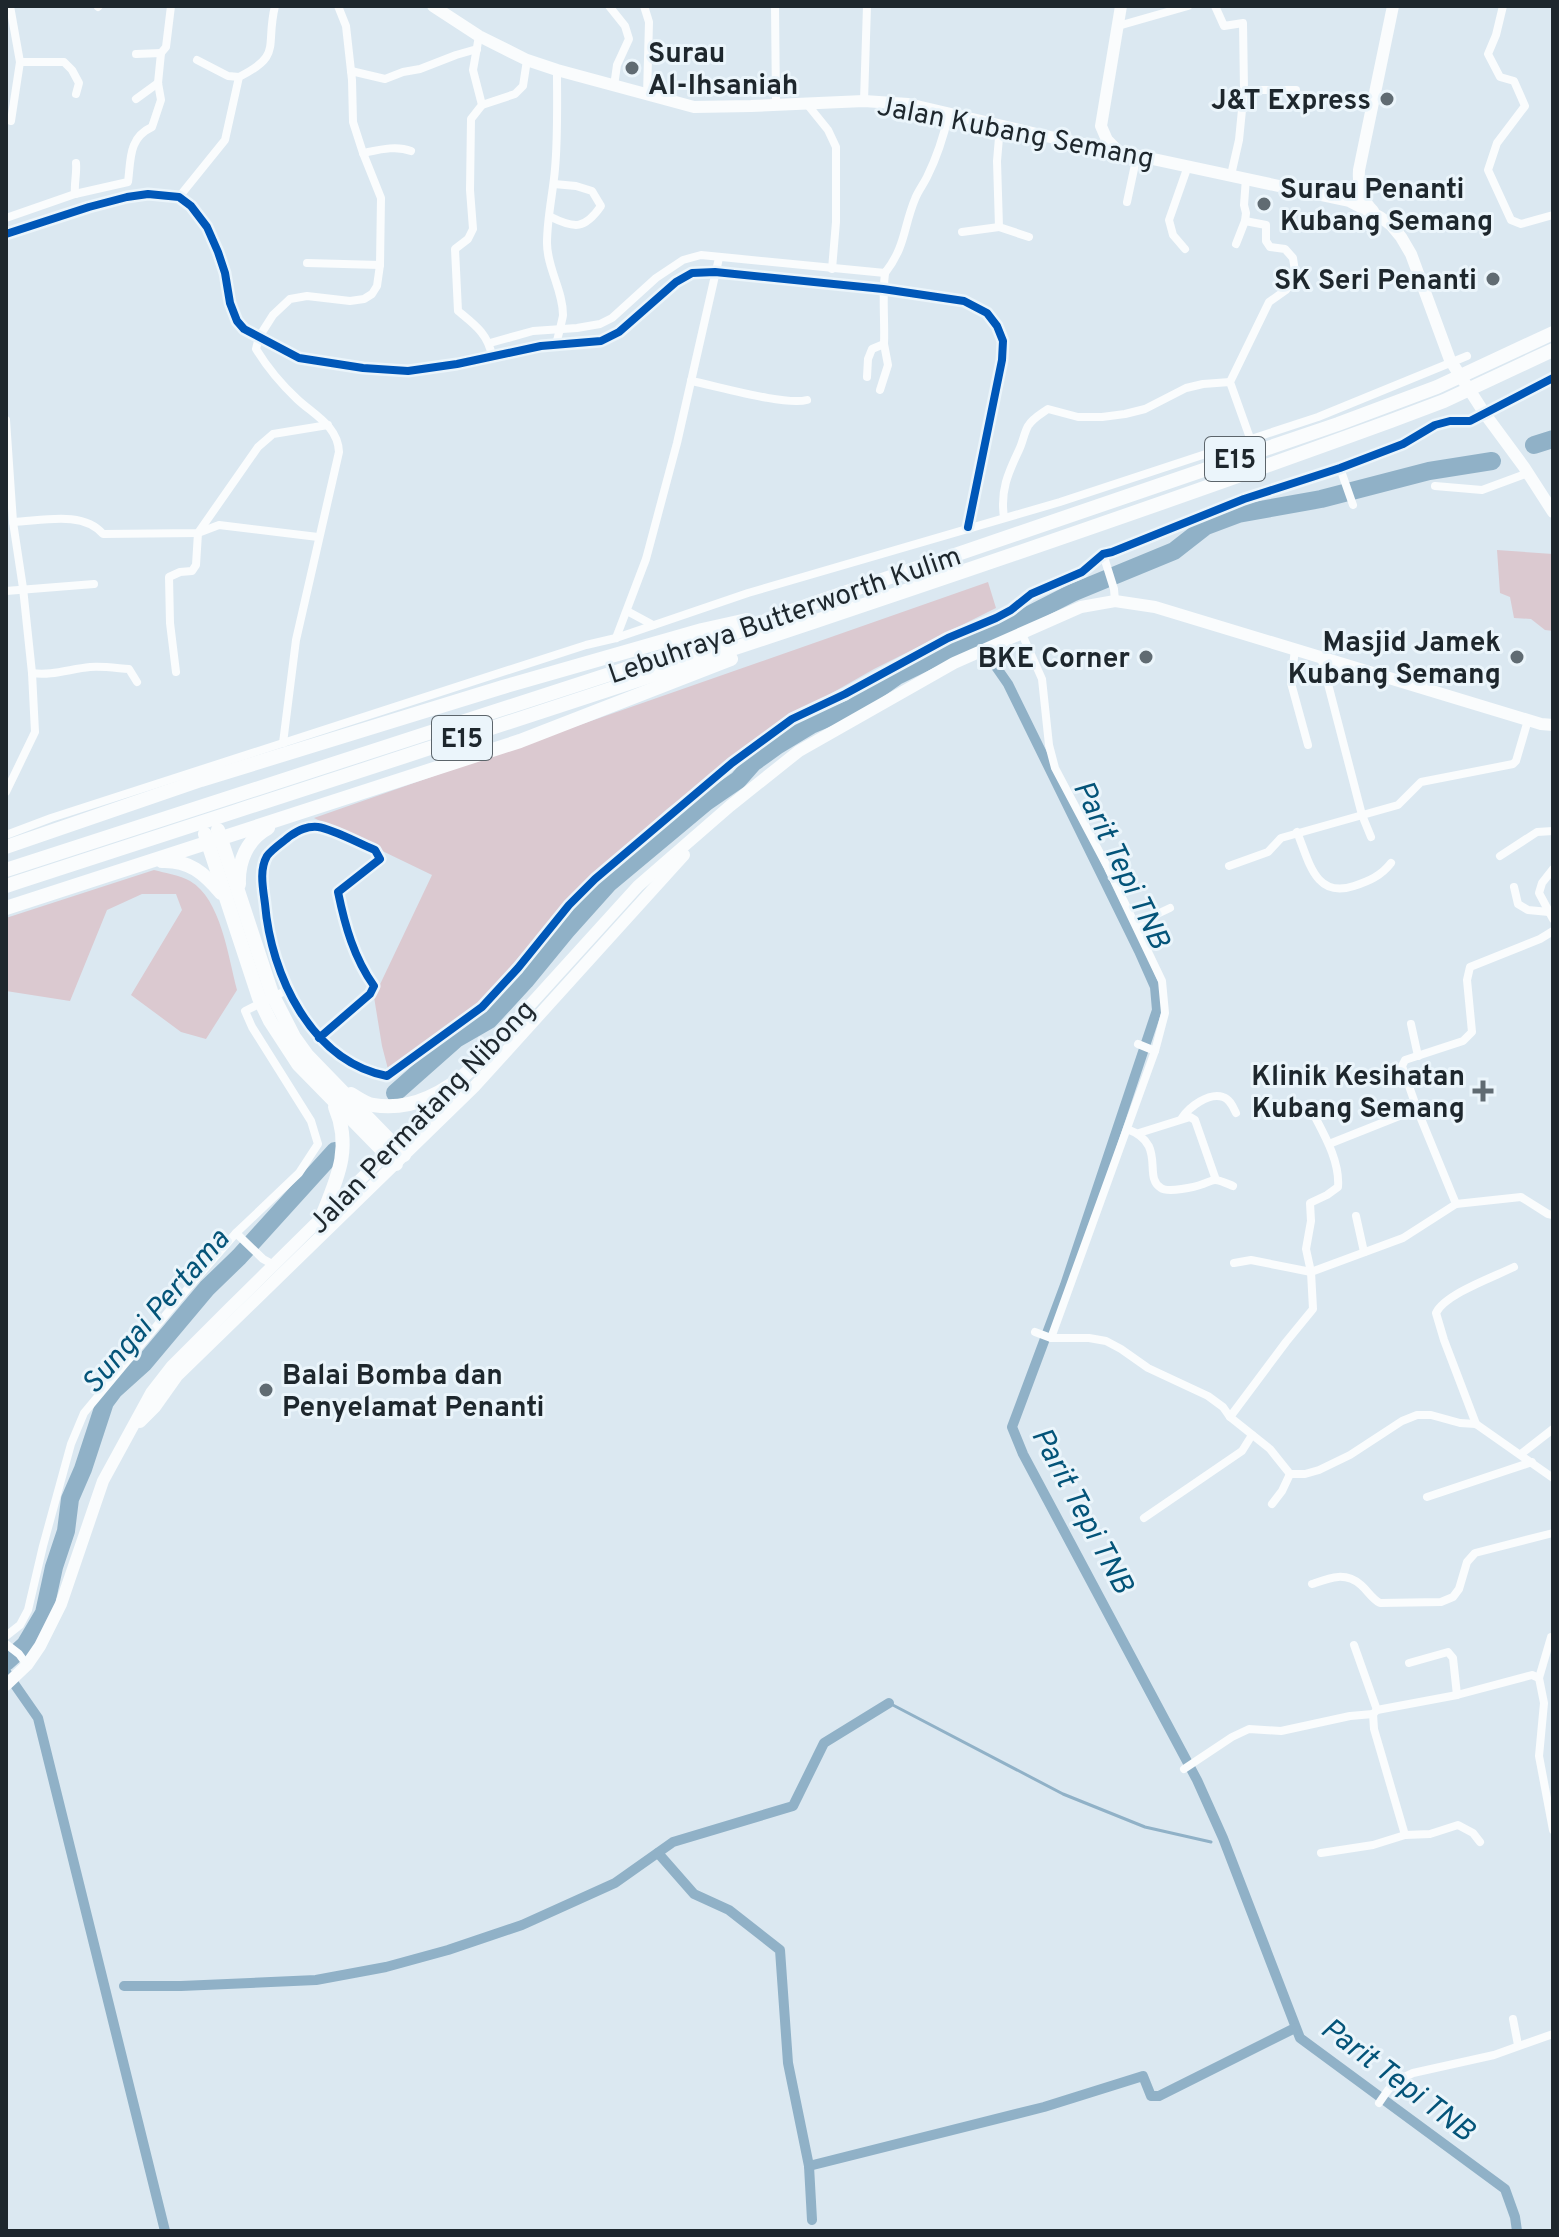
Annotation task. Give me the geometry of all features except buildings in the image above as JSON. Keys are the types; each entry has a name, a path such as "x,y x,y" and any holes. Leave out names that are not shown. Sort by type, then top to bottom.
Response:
{"highway":[{"name":"Lebuhraya Butterworth Kulim","path":"6,870 706,643 1374,411 1437,387 1553,333"},
{"name":"Lebuhraya Butterworth Kulim","path":"6,886 917,587 1391,421 1444,401 1553,350"},
{"path":"6,847 195,782 417,714 702,630 794,610"},
{"path":"6,908 520,741 714,666 800,627"},
{"path":"195,782 233,898 259,998 270,1021 396,1155"},
{"path":"233,898 245,852 258,833 300,812"},
{"path":"151,862 173,861 194,867 233,898"},
{"path":"335,1093 371,1105 400,1106 452,1086 475,1066"},
{"path":"320,1221 339,1174 344,1148 335,1093"}],"main road":[{"name":"Jalan Kubang Semang","path":"433,6 478,42 557,70 694,107 864,101 908,104 1349,201 1391,225 1406,246 1450,360 1553,512"},
{"path":"1119,151 1107,140 1101,126 1121,6"},
{"path":"1380,217 1367,204 1358,183 1393,6"},
{"path":"1071,141 1084,139 1101,126"},
{"path":"1331,196 1342,192 1359,170"},
{"name":"Jalan Permatang Nibong","path":"126,1436 155,1407 177,1376 396,1155 638,886 799,751 954,663 1115,595 1549,724"},
{"name":"Jalan Permatang Nibong","path":"6,1685 21,1664 40,1646 61,1604 103,1481 151,1393 172,1366 268,1262 320,1221 474,1087 730,806"}],"street":[{"path":"10,6 20,62 11,121"},
{"path":"6,218 75,194 128,182 128,163 135,143 141,132 152,127 161,100 158,83 161,53 166,47 171,6"},
{"path":"197,60 228,76 239,77 261,66 270,52 270,28 275,6"},
{"path":"283,743 296,640 339,452 338,441 328,425 295,398 268,368 256,349 259,336 273,315 290,299 307,296 350,301 364,299 377,286 380,265 381,198 353,122 346,26 338,6"},
{"path":"609,6 625,26 629,39 617,65 614,86"},
{"path":"644,6 649,22 647,95"},
{"path":"775,6 776,105"},
{"path":"864,101 867,6"},
{"path":"1118,26 1188,6"},
{"path":"1215,6 1224,26 1243,23 1244,90 1239,140 1231,175"},
{"path":"1503,6 1488,54 1500,77 1514,81 1525,106 1497,143 1488,170 1511,220 1521,224 1553,215"},
{"path":"351,71 385,79 478,42"},
{"path":"478,42 473,70 482,105"},
{"path":"136,54 161,53"},
{"path":"492,356 490,343 482,332 458,311 455,249 468,239 473,229 471,119 482,105 515,94 523,86 527,60"},
{"path":"20,62 64,62 79,83 76,94"},
{"path":"556,344 558,328 564,318 547,243 554,184 557,70"},
{"path":"179,197 225,140 239,77"},
{"path":"136,99 158,83"},
{"path":"1244,90 1296,90"},
{"path":"807,104 828,130 836,147 836,222 832,269"},
{"path":"880,390 888,365 884,344 885,273 902,245 915,198 943,139 949,113"},
{"path":"999,227 997,161 1000,126"},
{"path":"363,153 407,148 411,151"},
{"path":"1127,202 1137,155"},
{"path":"75,194 76,163"},
{"path":"1185,249 1173,235 1169,220 1188,166"},
{"path":"1236,244 1245,221 1246,178"},
{"path":"551,217 568,225 581,225 592,219 601,206 592,191 554,184"},
{"path":"6,234 127,197 148,194 179,197 191,206 207,227 225,273 230,303 244,329 299,358 363,368 408,371 556,344 601,341 619,332 676,282 692,273 715,272 883,289 964,301 987,313 1003,341 1002,360 968,527"},
{"path":"1245,221 1266,225 1266,241 1270,247 1285,249 1293,258 1296,278 1269,302 1230,382 1250,438"},
{"path":"962,232 999,227 1029,237"},
{"path":"490,343 533,331 600,324 612,318 656,278 683,260 701,255 885,273"},
{"path":"616,638 646,559 677,443 719,258"},
{"path":"307,263 380,265"},
{"path":"867,377 872,349 884,344"},
{"path":"6,835 748,593 1060,502 1318,417 1467,356"},
{"path":"319,1038 370,994 374,986 362,970 345,926 338,892 380,859 375,850 319,827 301,829 268,855 262,870 266,914 287,990 319,1038 342,1059 368,1072 387,1076 482,1007 595,879 675,810 792,719 948,638 996,618 1031,594 1082,572 1104,557 1244,499 1403,444 1435,425 1487,416 1553,378"},
{"path":"691,381 766,397 801,402 807,400"},
{"path":"1004,517 1002,497 1011,464 1028,427 1048,409 1078,417 1113,415 1145,409 1186,388 1230,382"},
{"path":"6,420 13,522 32,673 35,732 6,792"},
{"path":"176,672 169,577 192,571 196,565 198,533 258,447 273,434 328,425"},
{"path":"1340,468 1352,503"},
{"path":"1435,486 1482,490 1526,470"},
{"path":"13,522 73,519 87,521 103,534 198,533 219,525 318,537"},
{"path":"1104,557 1115,595"},
{"path":"6,591 94,584"},
{"path":"627,611 653,625"},
{"path":"1022,634 1042,679 1049,745 1055,768 1162,981 1165,1013 1127,1129 1050,1338"},
{"path":"1295,649 1291,678 1308,745"},
{"path":"1321,657 1362,815 1371,837"},
{"path":"32,673 42,675 94,667 129,669 137,682"},
{"path":"1229,866 1268,852 1281,838 1297,832 1401,804 1421,782 1513,764 1528,720"},
{"path":"1500,856 1537,832 1553,831"},
{"path":"1297,832 1317,878 1326,887 1341,890 1372,880 1391,863"},
{"path":"1551,915 1539,893 1542,883 1553,869"},
{"path":"1514,887 1518,904 1528,910 1551,915"},
{"path":"1136,924 1170,908"},
{"path":"1456,1204 1402,1066 1405,1060 1463,1041 1472,1032 1467,980 1470,967 1553,931"},
{"path":"6,1636 20,1625 28,1610 71,1444 84,1413 236,1233 299,1173 318,1144 311,1121 245,1011 287,990"},
{"path":"1411,1024 1418,1056"},
{"path":"1139,1045 1154,1050"},
{"path":"1182,1118 1195,1103 1221,1096 1227,1098 1236,1113"},
{"path":"1329,1144 1417,1109"},
{"path":"1230,1417 1313,1309 1306,1249 1311,1221 1310,1203 1338,1187 1339,1178 1329,1144 1314,1115"},
{"path":"1139,1133 1182,1118 1195,1120 1216,1180"},
{"path":"1127,1129 1147,1139 1155,1181 1165,1191 1216,1180 1233,1186"},
{"path":"1234,1263 1251,1260 1311,1272 1403,1238 1456,1204 1521,1197 1553,1215"},
{"path":"1356,1216 1364,1252"},
{"path":"236,1233 268,1262"},
{"path":"1476,1424 1436,1313 1440,1305 1514,1267"},
{"path":"1036,1333 1050,1338 1106,1341 1148,1368 1208,1396 1270,1449 1290,1474"},
{"path":"1290,1474 1319,1470 1350,1455 1402,1421 1417,1415 1431,1415 1476,1424 1553,1478"},
{"path":"1521,1454 1553,1429"},
{"path":"1144,1518 1242,1451 1252,1435"},
{"path":"1427,1497 1532,1462"},
{"path":"1272,1504 1290,1474"},
{"path":"1312,1584 1346,1576 1380,1603 1441,1602 1456,1594 1465,1576 1467,1562 1475,1553 1553,1533"},
{"path":"1553,1637 1539,1678 1544,1703 1539,1756 1553,1830"},
{"path":"6,1644 21,1664"},
{"path":"1354,1645 1375,1712 1374,1729 1405,1835"},
{"path":"1409,1663 1448,1652 1453,1658 1457,1695"},
{"path":"1185,1768 1249,1729 1281,1731 1457,1695 1532,1675 1539,1678"},
{"path":"1544,1703 1553,1709"},
{"path":"1321,1853 1373,1845 1405,1835 1430,1834 1458,1825 1473,1833 1480,1842"},
{"path":"1513,2019 1518,2045"},
{"path":"1380,2102 1400,2079 1413,2073 1494,2055 1553,2034"}],"shaded area":[{"path":"1497,550 1553,554 1553,631 1545,630 1531,619 1514,618 1510,597 1500,593"},
{"path":"988,582 996,608 874,669 776,725 667,809 567,900 479,1004 388,1069 374,997 432,875 314,818"},
{"path":"154,870 186,879 201,889 222,930 237,990 206,1039 181,1032 131,995 182,910 176,894 142,894 107,910 70,1001 6,991 6,918"}],"waterway":[{"path":"1534,445 1553,439"},
{"path":"395,1093 456,1039 489,1020 609,883 706,802 738,780 753,763 811,725 852,708 897,676 932,659 1072,593 1174,551 1206,526 1238,514 1321,499 1429,471 1492,461"},
{"name":"Parit Tepi TNB","path":"976,638 1008,684 1139,951 1155,987 1157,1010 1065,1285 1012,1427 1023,1454 1197,1780 1223,1838 1300,2038 1505,2189 1517,2231"},
{"name":"Sungai Pertama","path":"6,1662 25,1645 44,1613 66,1531 70,1499 105,1402 144,1363 207,1288 335,1151"},
{"path":"6,1672 38,1718 165,2231"},
{"path":"889,1703 1063,1794 1145,1827 1211,1842"},
{"path":"124,1986 316,1980 386,1967 522,1925 615,1883 673,1842 793,1806 824,1743 889,1703"},
{"path":"658,1853 694,1894 729,1910 780,1950 788,2063 809,2166 812,2220"},
{"path":"809,2166 1044,2107 1143,2076 1151,2096 1159,2096 1295,2028"}],"cycle path":[{"path":"6,234 127,197 148,194 179,197 191,206 207,227 225,273 230,303 244,329 299,358 363,368 408,371 541,346 601,341 619,332 676,282 692,273 715,272 883,289 964,301 987,313 1003,341 1002,360 968,527"},
{"path":"319,1038 370,994 374,986 351,941 338,892 380,859 375,850 324,828 310,827 297,832 269,853 263,867 265,904 276,959 286,986 317,1034 337,1053 360,1067 387,1076 482,1007 595,879 732,763 792,719 948,638 996,618 1031,594 1082,572 1103,554 1244,499 1403,444 1435,425 1470,421 1553,378"}],"place":[{"name":"Surau Al-Ihsaniah","path":"632,68"},
{"name":"J&T Express","path":"1387,99"},
{"name":"Surau Penanti Kubang Semang","path":"1264,204"},
{"name":"SK Seri Penanti","path":"1493,279"},
{"name":"BKE Corner","path":"1146,657"},
{"name":"Masjid Jamek Kubang Semang","path":"1517,657"},
{"name":"Klinik Kesihatan Kubang Semang","path":"1483,1091"},
{"name":"Balai Bomba dan Penyelamat Penanti","path":"266,1390"}]}
